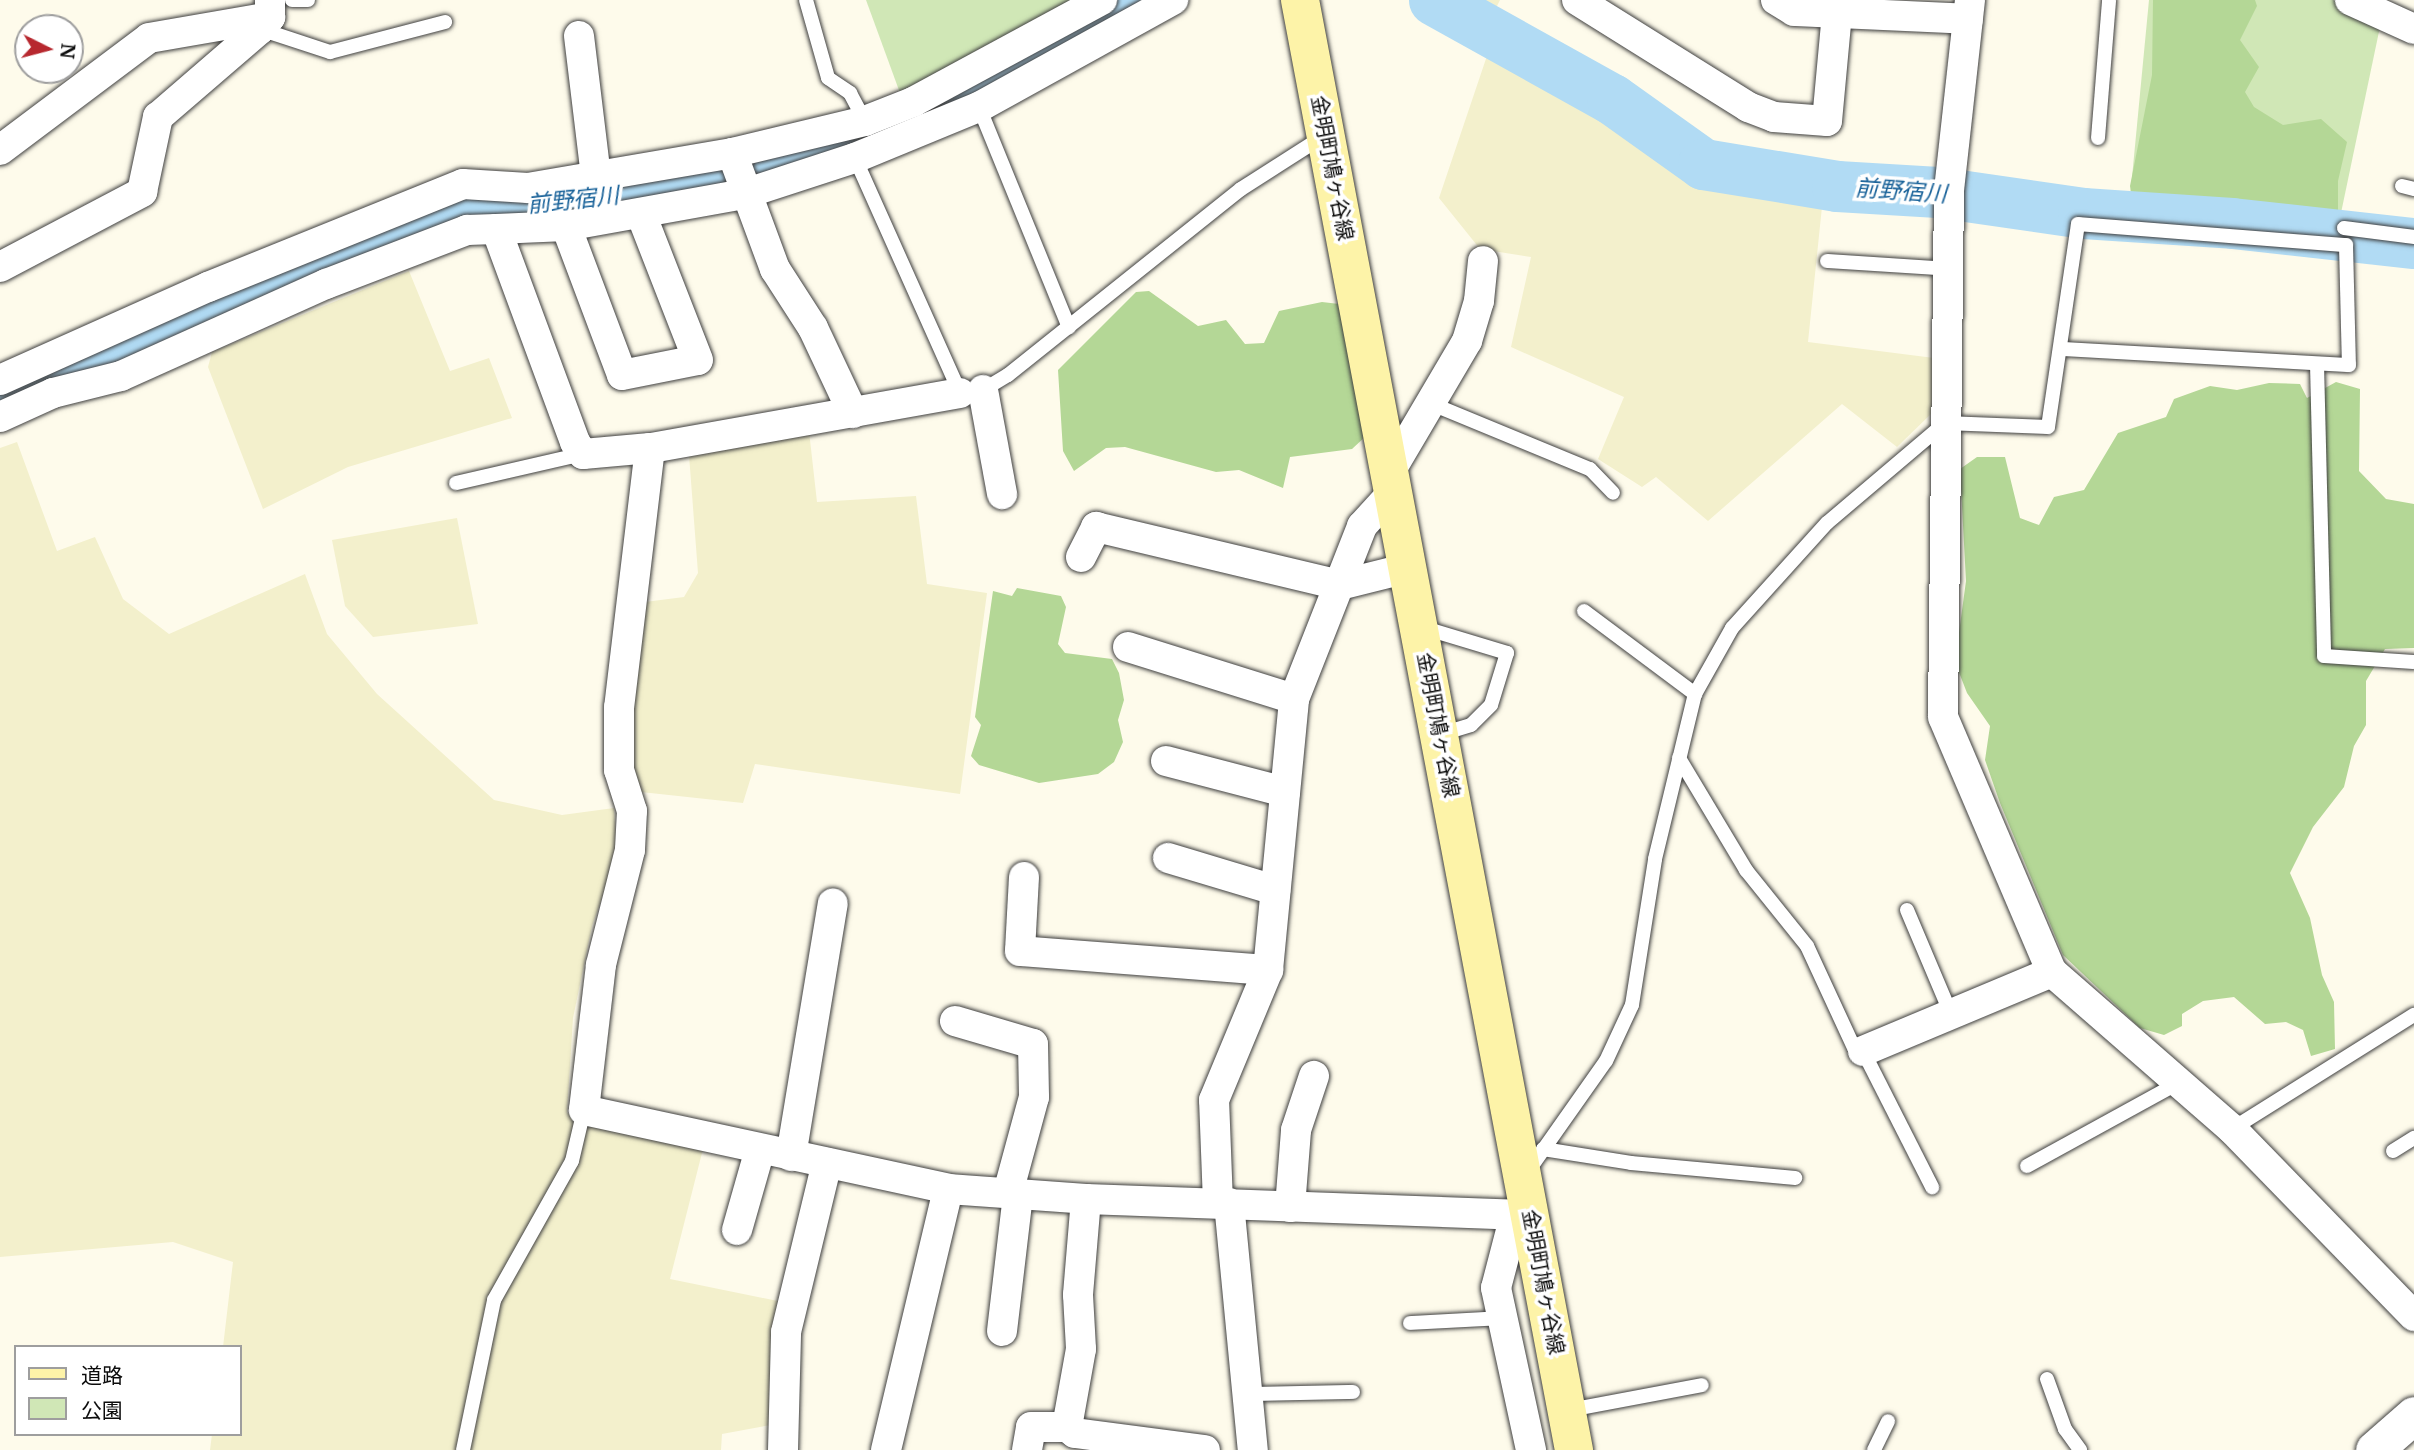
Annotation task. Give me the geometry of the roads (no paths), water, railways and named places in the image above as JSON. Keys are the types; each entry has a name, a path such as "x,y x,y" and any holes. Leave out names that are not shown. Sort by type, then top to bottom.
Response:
{"main road":[{"name":"金明町鳩ヶ谷線","path":"1300,0 1528,1190 1574,1450"}],"street":[{"path":"0,380 311,244 463,184 528,188 733,153 865,121 913,102 1102,0"},
{"path":"0,417 53,393 121,376 326,284 467,230 566,226 641,214 744,194 855,158 979,107 1173,0"},
{"path":"1577,0 1748,107 1774,117 1827,121 1838,13"},
{"path":"1776,0 1794,11 1838,13 1969,9 1949,189 1942,718 2052,972 2232,1129 2414,1316"},
{"path":"2350,0 2414,29"},
{"path":"0,150 149,38 273,11"},
{"path":"0,267 142,192 158,117 273,11"},
{"path":"579,36 596,177"},
{"path":"733,153 744,194 775,269 813,328 853,413"},
{"path":"566,226 622,375 698,360 641,214"},
{"path":"496,229 575,442 583,454 650,448 971,391 1002,494"},
{"path":"311,244 326,284"},
{"path":"1253,1450 1223,1203 1214,1100 1268,970 1293,699 1362,526 1392,481 1467,341 1479,300 1483,261"},
{"path":"650,448 619,707 619,770 632,811 629,850 601,965 583,1110 948,1189 1086,1199 1290,1207 1528,1190 1496,1288 1500,1318 1531,1450"},
{"path":"1081,557 1096,527 1339,585 1408,568"},
{"path":"1128,647 1293,699"},
{"path":"1166,761 1285,792"},
{"path":"1168,858 1275,890"},
{"path":"1024,877 1020,951 1268,970"},
{"path":"791,1156 833,904"},
{"path":"1863,1051 2052,972"},
{"path":"954,1021 1032,1044 1034,1097 1013,1194 1002,1331"},
{"path":"1290,1207 1296,1130 1314,1076"},
{"path":"737,1230 760,1149"},
{"path":"783,1450 786,1332 827,1163"},
{"path":"886,1450 948,1189"},
{"path":"1067,1427 1081,1349 1078,1295 1086,1199"},
{"path":"2374,1450 2414,1415"},
{"path":"1027,1450 1031,1427 1067,1427 1075,1433 1205,1450"}],"lane":[{"path":"273,11 308,0"},
{"path":"806,0 828,78 850,93 865,121"},
{"path":"2098,138 2109,0"},
{"path":"273,11 330,52 445,22"},
{"path":"979,107 1069,327"},
{"path":"855,158 971,391 1069,327 1241,189 1325,135"},
{"path":"1528,1190 1606,1061 1632,1005 1655,859 1695,694 1732,628 1819,532 1945,423 2048,427 2078,224 2346,245 2349,366 2061,349"},
{"path":"2344,228 2414,237"},
{"path":"1827,261 1950,269"},
{"path":"2317,364 2324,656 2414,662"},
{"path":"1432,404 1590,469 1613,493"},
{"path":"456,483 583,454"},
{"path":"1584,611 1695,694"},
{"path":"1419,627 1507,653 1491,705 1471,725 1440,734"},
{"path":"1679,758 1746,870 1807,946 1857,1054 1863,1051 1932,1187"},
{"path":"1908,910 1951,1014"},
{"path":"2232,1129 2414,1015"},
{"path":"2027,1166 2178,1083"},
{"path":"463,1450 494,1300 572,1161 583,1110"},
{"path":"2393,1151 2414,1138"},
{"path":"1528,1190 1631,1163 1795,1178"},
{"path":"1410,1323 1500,1318"},
{"path":"2047,1379 2065,1429 2080,1450"},
{"path":"1567,1410 1702,1385"},
{"path":"1248,1394 1353,1392"},
{"path":"1874,1450 1888,1421"}],"waterway":[{"name":"前野宿川","path":"0,395 249,285 466,207 547,205 622,196 727,175 891,129 1143,0"},
{"name":"前野宿川","path":"1434,0 1612,99 1703,164 1837,186 1938,192 2083,213 2232,223 2414,243"}]}
